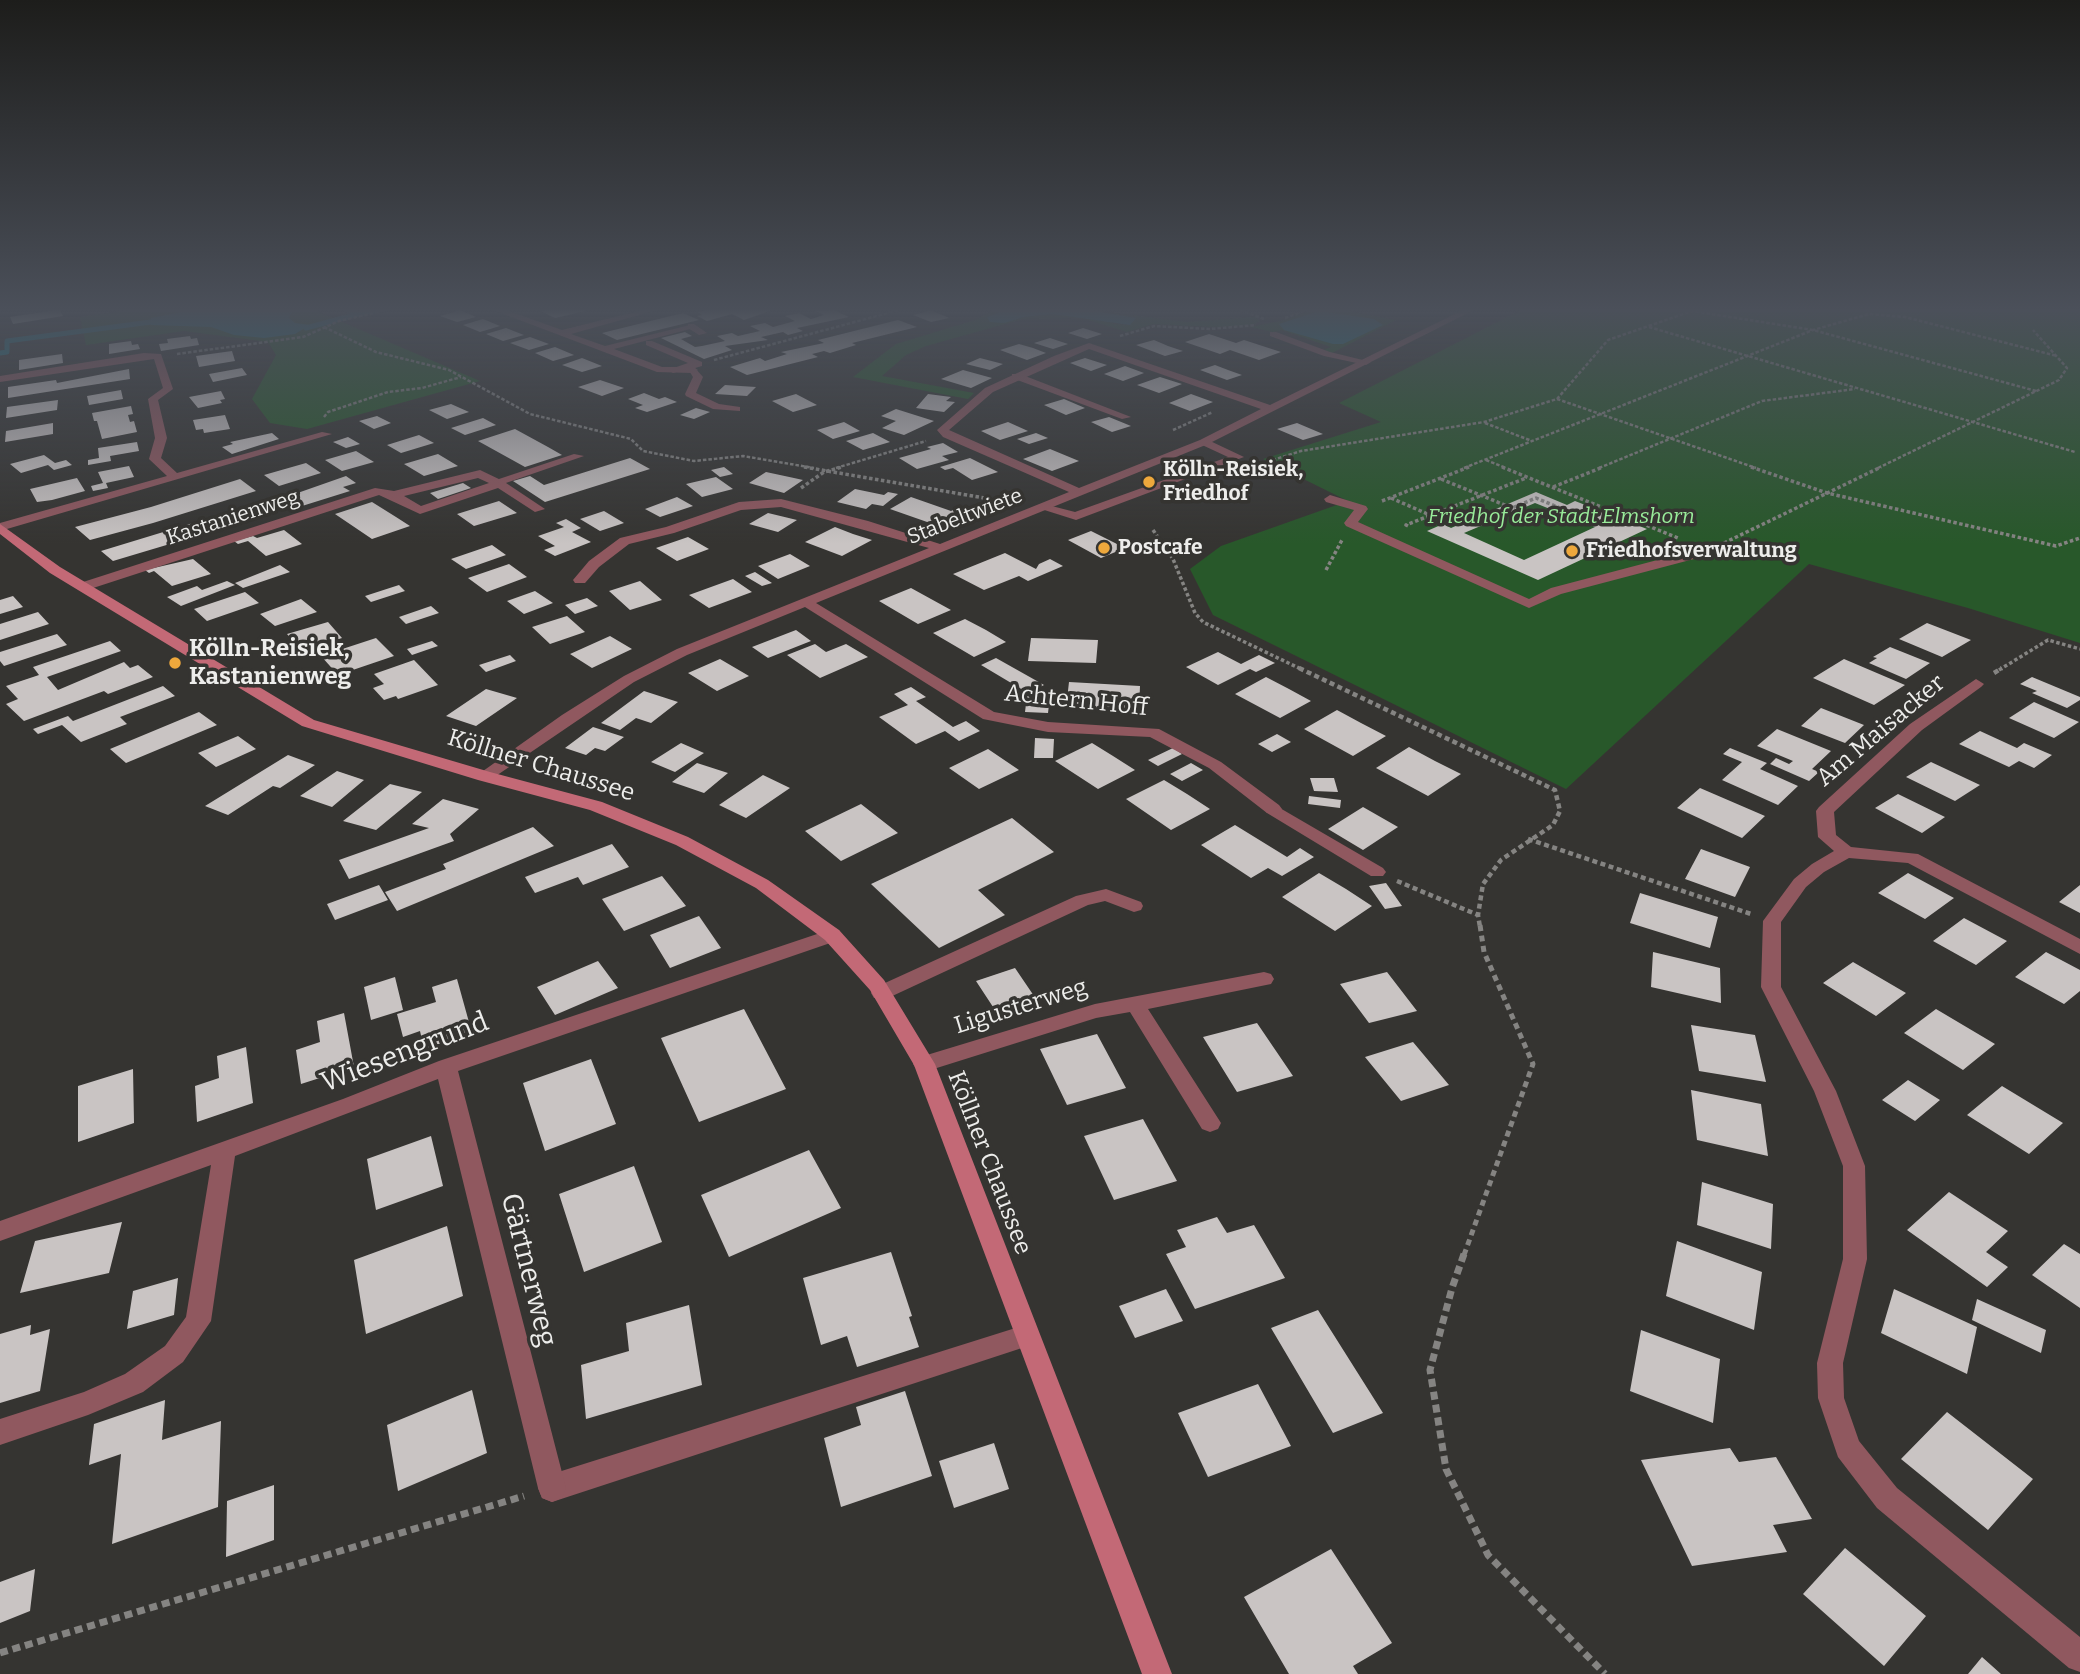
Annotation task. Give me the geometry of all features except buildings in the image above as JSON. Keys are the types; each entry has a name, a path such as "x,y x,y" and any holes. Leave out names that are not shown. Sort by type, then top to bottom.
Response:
{"street":[{"path":"168,388 153,398 161,438 155,459 175,477"},
{"path":"693,388 690,394 717,407 736,409"},
{"path":"993,388 961,412 943,430 947,435 1081,493"},
{"path":"1049,388 1126,417"},
{"path":"1211,388 1271,409"},
{"name":"Stabeltwiete","path":"484,776 629,679 681,652 1204,442 1313,388"},
{"path":"0,527 326,434"},
{"path":"1044,508 1076,516 1238,457 1204,442"},
{"path":"497,483 578,456"},
{"name":"Kastanienweg","path":"394,495 480,474 539,509"},
{"name":"Kastanienweg","path":"85,586 379,491 394,495 420,510 497,483"},
{"path":"1331,499 1362,509 1350,523 1529,604 1556,591 1709,551"},
{"path":"580,580 594,564 625,541 670,530 739,506 781,503 864,524 941,548"},
{"name":"Köllner Chaussee","path":"0,527 55,570 308,723 484,776 596,806 682,841 762,884 832,935 881,993 923,1064 1025,1336 1157,1674"},
{"name":"Achtern Hoff","path":"804,601 989,716 1048,727 1153,732 1215,765 1273,809 1377,872"},
{"name":"Am Maisacker","path":"1846,852 1828,837 1825,811 1916,727 1976,684"},
{"path":"2080,947 1912,858 1846,852 1818,868 1800,883 1772,921 1771,987 1825,1091 1854,1166 1855,1259 1830,1363 1831,1398 1848,1448 1887,1498 2080,1657"},
{"path":"881,993 1083,900 1106,895 1134,906"},
{"name":"Wiesengrund","path":"0,1231 351,1105 446,1067 832,935"},
{"name":"Ligusterweg","path":"923,1064 1095,1011 1264,979"},
{"path":"1135,1004 1210,1123"},
{"name":"Gärtnerweg","path":"446,1067 552,1488"},
{"path":"0,1432 88,1403 134,1383 174,1354 198,1321 224,1151"},
{"path":"552,1488 1025,1336"}],"path":[{"path":"326,434 318,425 328,412 388,392 421,388"},
{"path":"483,388 530,414 631,439 643,451 694,461 743,456 1044,508"},
{"path":"1255,465 1301,450 1484,422 1557,400 1567,388"},
{"path":"1362,509 1668,388"},
{"path":"1855,388 2075,452"},
{"path":"2025,388 2036,391"},
{"path":"1486,460 1709,551 2042,388"},
{"path":"1552,487 1762,401 1858,389"},
{"path":"1557,400 1827,493 2056,546 2080,538"},
{"path":"1484,422 1534,441"},
{"path":"781,503 824,472 947,435"},
{"path":"1418,530 1406,525 1527,477"},
{"path":"1440,479 1512,508 1536,498 1560,508"},
{"path":"1391,498 1430,515"},
{"path":"1326,570 1350,523"},
{"path":"1153,530 1173,559 1195,613 1203,622 1555,790 1560,811 1553,825 1528,839 1501,860 1482,884 1478,915 1484,951 1533,1064 1452,1288 1430,1370 1446,1469 1488,1555 1605,1674"},
{"path":"1976,684 2048,640 2080,649"},
{"path":"1528,839 1772,921"},
{"path":"1377,872 1478,915"},
{"path":"0,1653 552,1488"}],"green space":[{"path":"258,388 454,388 307,429 270,423 252,399"},
{"path":"911,388 948,388 974,393 968,399"},
{"name":"Friedhof der Stadt Elmshorn","path":"1368,388 2080,388 2080,643 1968,608 1809,564 1566,789 1213,615 1190,569 1221,546 1348,501 1263,459 1381,422 1339,403"}],"place":[{"name":"Kölln-Reisiek, Friedhof","path":"1149,482"},
{"name":"Postcafe","path":"1104,548"},
{"name":"Friedhofsverwaltung","path":"1572,551"},
{"name":"Kölln-Reisiek, Kastanienweg","path":"175,663"}]}
